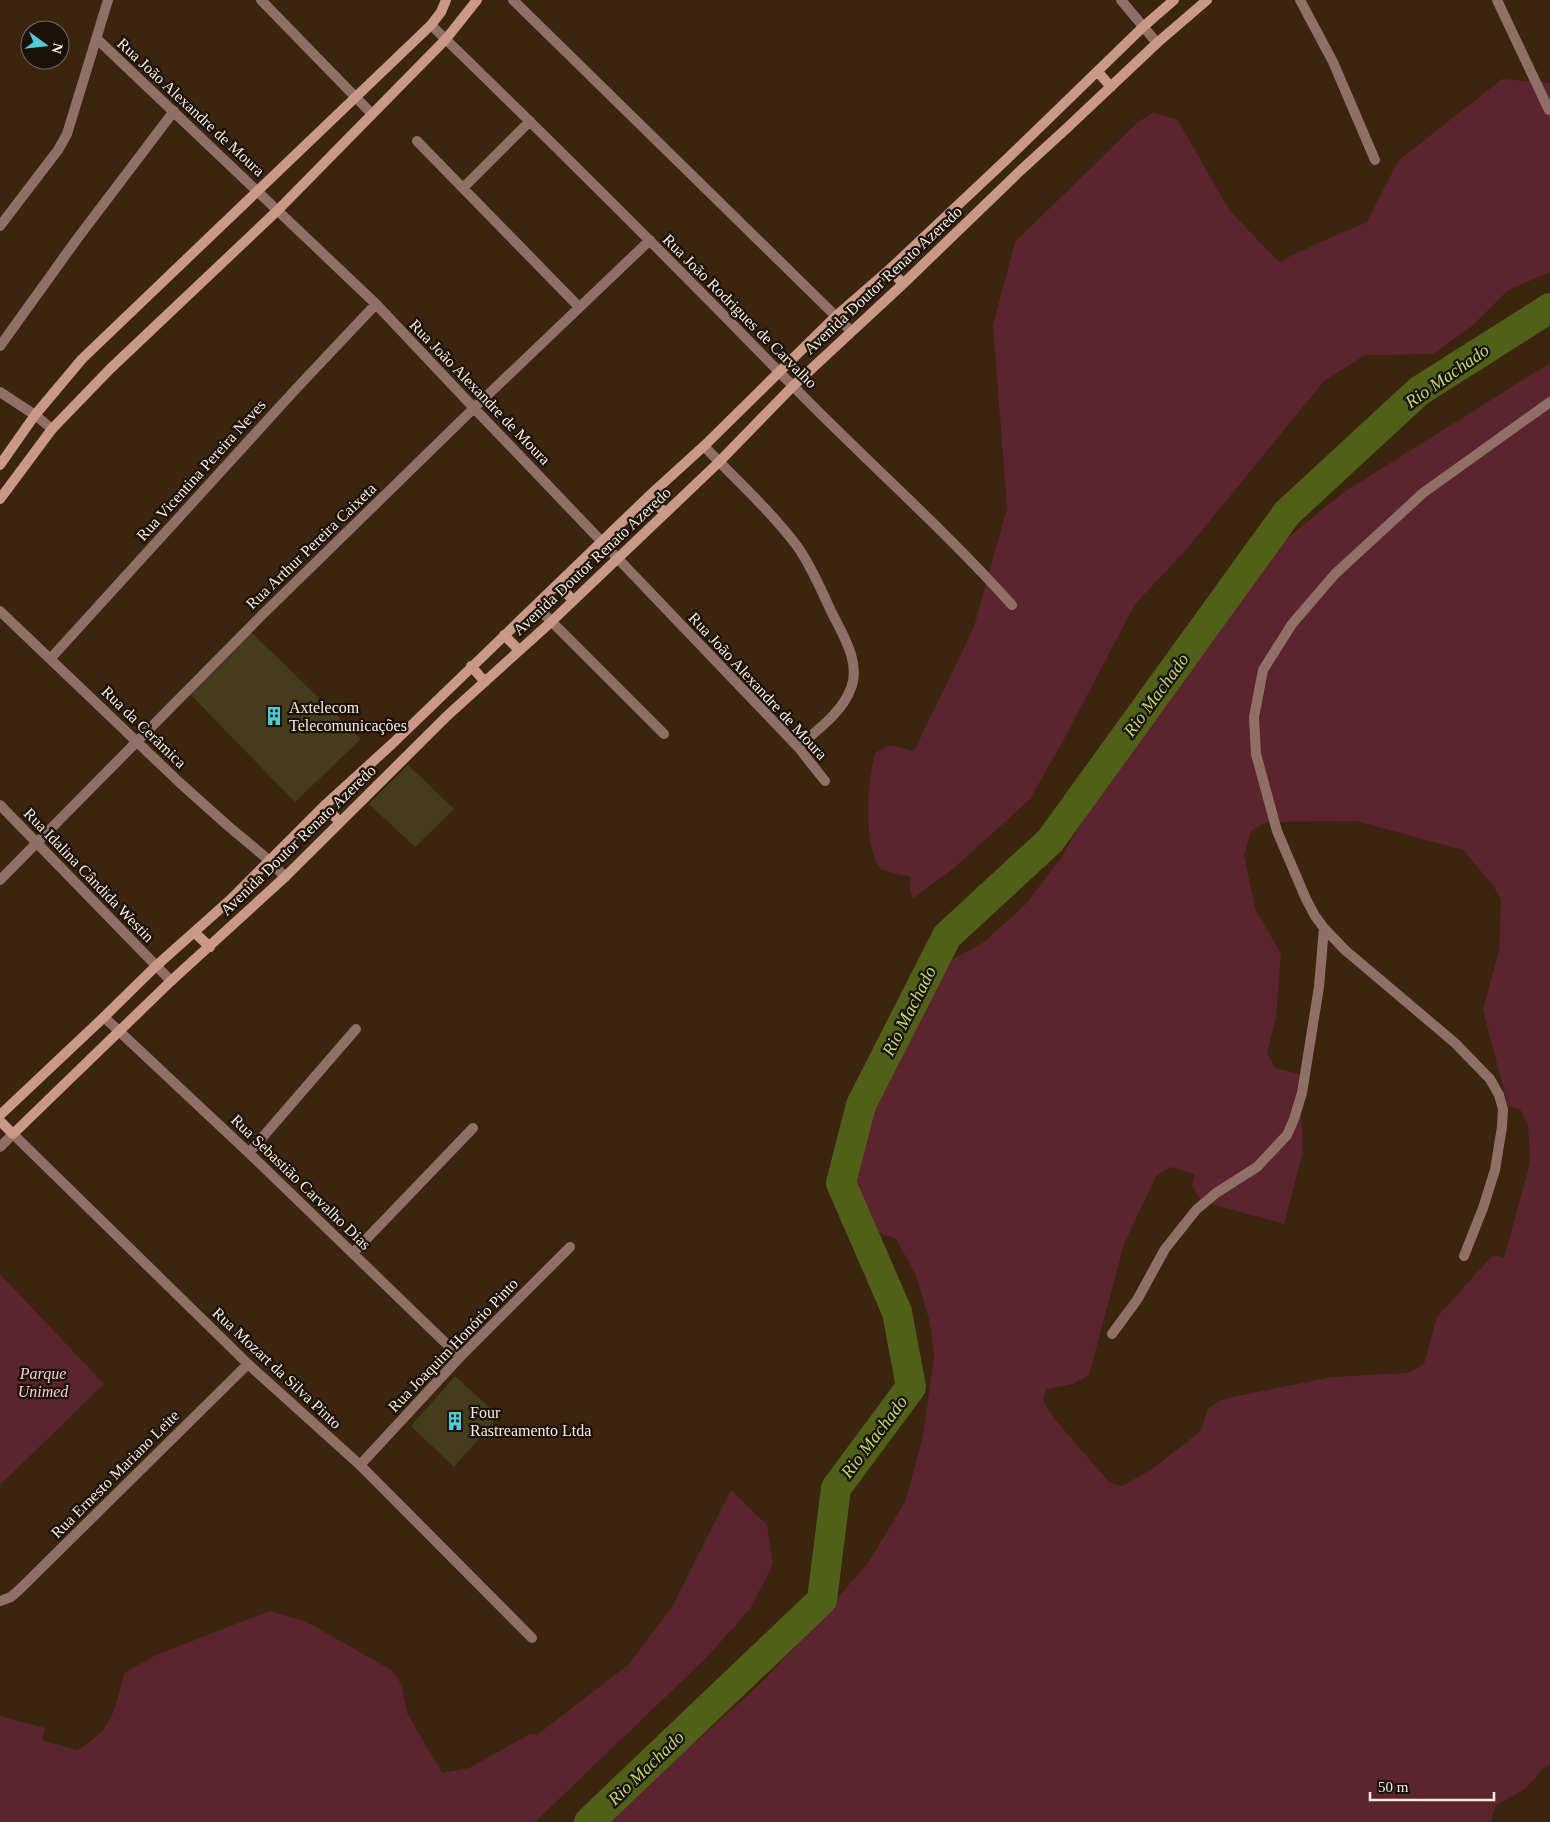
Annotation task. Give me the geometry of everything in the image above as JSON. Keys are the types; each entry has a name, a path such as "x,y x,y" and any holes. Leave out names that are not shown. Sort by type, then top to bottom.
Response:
{"street":[{"path":"0,226 58,150 67,134 108,0"},
{"path":"261,0 372,114"},
{"path":"0,465 35,415 82,359 431,25 441,12 446,0"},
{"path":"0,499 52,428 110,369 278,210 446,39 477,0"},
{"path":"512,0 851,331"},
{"path":"1121,0 1157,43"},
{"name":"Avenida Doutor Renato Azeredo","path":"0,1115 104,1018 156,966 230,900 324,806 392,744 471,666 704,446 836,316 890,269 1054,115 1144,26 1174,0"},
{"name":"Avenida Doutor Renato Azeredo","path":"0,1147 118,1031 285,877 448,715 552,622 618,559 719,462 793,386 904,284 1020,171 1157,43 1207,0"},
{"path":"1300,0 1332,62 1375,160"},
{"path":"1497,0 1549,110"},
{"name":"Rua João Rodrigues de Carvalho","path":"431,25 650,240 793,386 976,564 1012,605"},
{"name":"Rua João Alexandre de Moura","path":"97,39 376,304 798,747 825,781"},
{"path":"1098,72 1111,87"},
{"path":"0,346 77,239 174,111"},
{"path":"1054,115 1067,128"},
{"path":"463,188 530,121"},
{"path":"417,141 579,307"},
{"path":"1008,158 1020,171"},
{"name":"Rua Arthur Pereira Caixeta","path":"0,880 254,623 474,408 650,240"},
{"path":"890,269 904,284"},
{"name":"Rua Vicentina Pereira Neves","path":"51,658 294,391 376,304"},
{"path":"0,392 52,428"},
{"path":"1464,1256 1483,1208 1495,1170 1503,1109 1499,1095 1490,1079 1455,1043 1345,950 1324,928 1306,899 1277,831 1256,754 1254,717 1263,670 1292,624 1335,574 1422,493 1550,402"},
{"path":"704,446 774,519 802,553 846,639 852,659 852,686 845,701 833,715 798,747"},
{"path":"649,496 665,513"},
{"path":"558,585 573,600"},
{"path":"536,606 664,734"},
{"name":"Rua da Cerâmica","path":"0,611 136,741 227,825 270,861 285,877"},
{"path":"504,635 519,650"},
{"path":"471,666 485,682"},
{"path":"434,702 448,715"},
{"path":"392,744 405,757"},
{"name":"Rua Idalina Cândida Westin","path":"0,805 171,981"},
{"path":"324,806 340,822"},
{"path":"230,900 245,912"},
{"path":"1112,1334 1137,1300 1165,1249 1196,1210 1216,1193 1257,1167 1287,1135 1302,1093 1319,987 1324,928"},
{"path":"194,932 210,947"},
{"name":"Rua Sebastião Carvalho Dias","path":"104,1018 249,1153 460,1357"},
{"path":"249,1153 356,1029"},
{"name":"Rua Mozart da Silva Pinto","path":"0,1121 248,1364 360,1465 532,1638"},
{"path":"353,1253 473,1128"},
{"name":"Rua Joaquim Honório Pinto","path":"360,1465 460,1357 570,1247"},
{"name":"Rua Ernesto Mariano Leite","path":"0,1601 11,1597 20,1589 248,1364"}],"green space":[{"path":"1502,79 1550,83 1550,272 1508,290 1471,327 1433,354 1365,355 1324,381 1186,550 1135,604 1062,743 1030,799 953,869 913,898 910,891 911,877 882,870 874,857 868,817 871,776 875,753 890,745 914,751 974,627 1007,508 993,325 1015,242 1138,122 1153,113 1177,119 1229,210 1279,262 1367,222 1398,161"},
{"path":"1550,363 1550,1765 1544,1768 1525,1789 1495,1806 1491,1822 584,1822 602,1805 698,1740 761,1683 868,1563 905,1502 923,1436 934,1358 930,1323 916,1275 896,1239 846,1220 839,1200 874,1073 917,1016 928,973 984,942 1025,905 1061,858 1183,647 1244,573 1344,492","holes":["1356,821 1463,850 1492,884 1501,899 1499,950 1483,1010 1508,1106 1520,1109 1528,1125 1530,1163 1504,1258 1493,1255 1437,1317 1424,1364 1409,1373 1331,1377 1223,1399 1208,1408 1201,1431 1152,1469 1122,1486 1110,1483 1052,1416 1043,1401 1046,1389 1073,1384 1089,1375 1124,1244 1156,1176 1171,1167 1195,1174 1192,1186 1201,1201 1284,1224 1303,1152 1299,1074 1275,1068 1267,1053 1276,1017 1281,954 1255,908 1244,855 1251,831 1266,822"]},
{"name":"Parque Unimed","path":"0,1274 104,1384 0,1485"},
{"path":"731,1490 767,1525 773,1564 750,1609 706,1658 535,1822 0,1822 0,1716 45,1728 42,1740 77,1750 99,1734 111,1718 124,1673 154,1656 269,1611 305,1621 393,1671 402,1686 407,1713 442,1773 469,1768 530,1734 537,1735 629,1664 672,1607"}],"building":[{"name":"Axtelecom Telecomunicações","path":"251,632 361,739 295,802 189,693"},
{"name":"Axtelecom Telecomunicações","path":"408,765 454,809 415,847 369,804"},
{"name":"Four Rastreamento Ltda","path":"455,1376 499,1416 454,1467 411,1426"}],"waterway":[{"name":"Rio Machado","path":"589,1822 822,1600 836,1488 911,1387 897,1312 841,1183 861,1105 947,936 1050,841 1287,513 1419,391 1550,308"}],"place":[{"name":"Axtelecom Telecomunicações","path":"274,716"},
{"name":"Four Rastreamento Ltda","path":"455,1421"}]}
